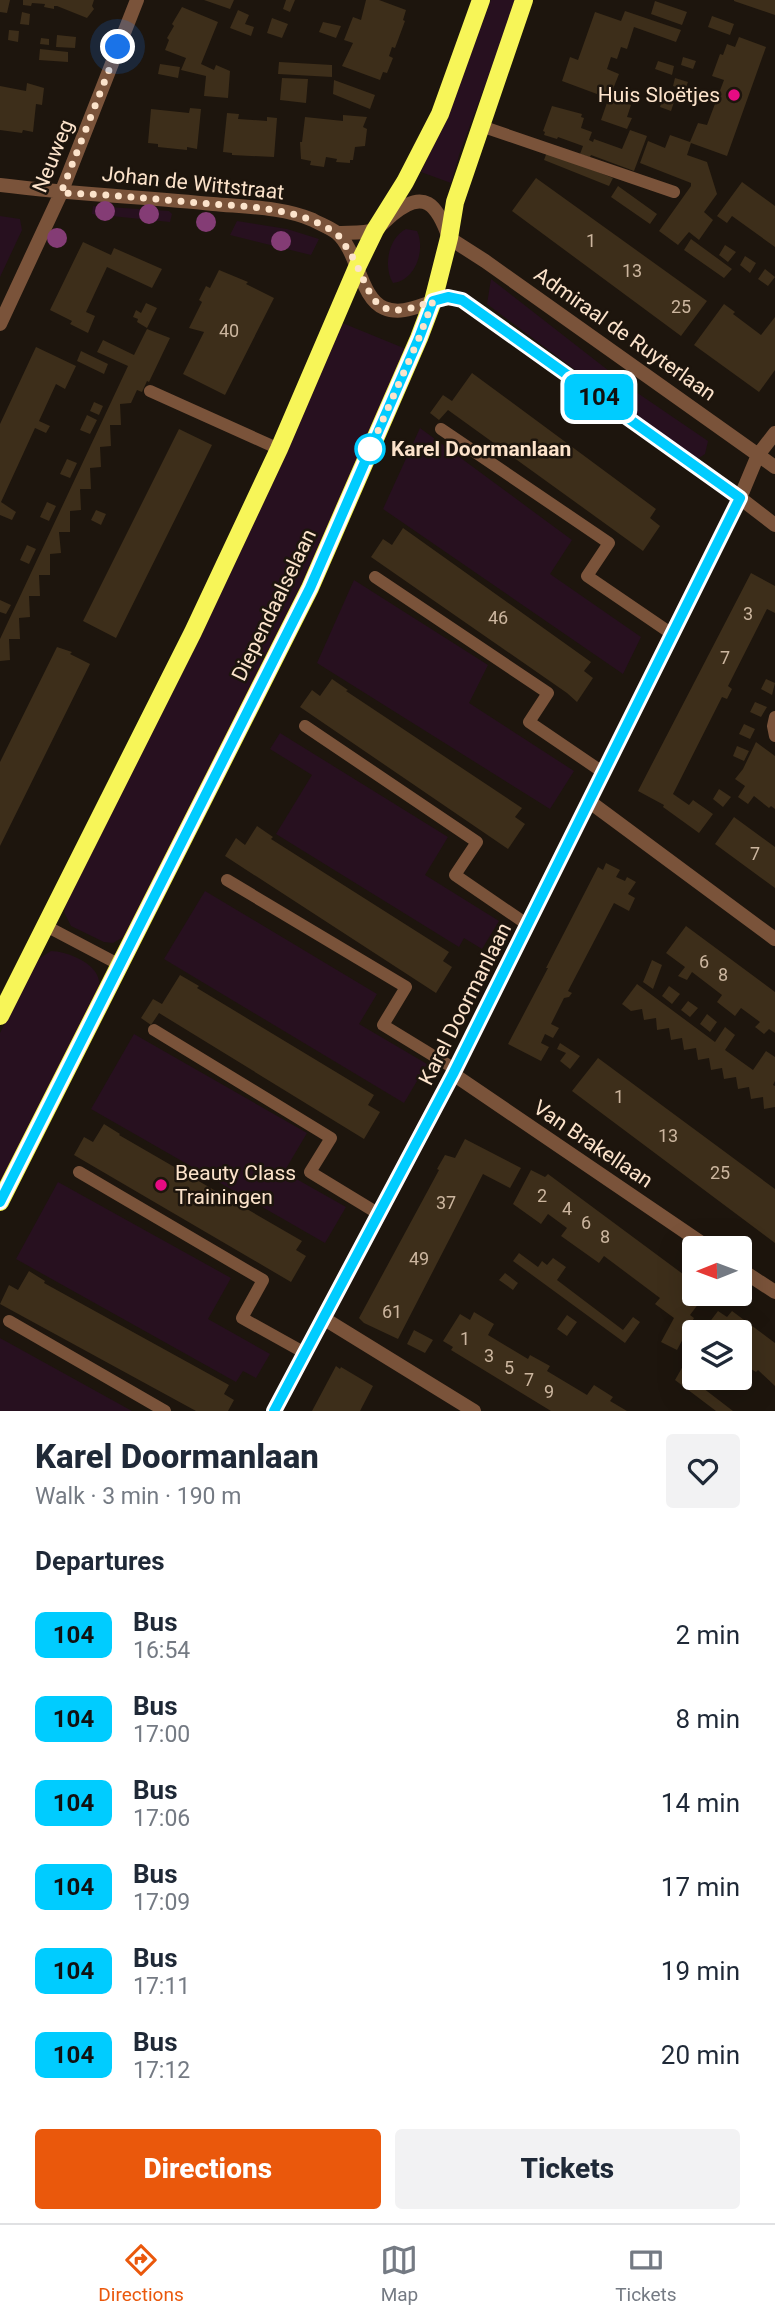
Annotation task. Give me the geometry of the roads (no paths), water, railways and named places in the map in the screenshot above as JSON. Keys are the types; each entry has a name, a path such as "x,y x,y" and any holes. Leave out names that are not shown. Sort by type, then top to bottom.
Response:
{"main road":[{"path":"0,1016 193,632 279,449 375,230 405,182 440,114 481,0"},
{"name":"Diependaalselaan","path":"0,1202 310,588 419,338 433,301 455,202 524,0"}],"street":[{"name":"Neuweg","path":"0,324 61,193 137,0"},
{"name":"Johan de Wittstraat","path":"0,185 61,193 109,194 275,210 311,219 337,233"},
{"path":"449,238 437,210 423,201 407,203 375,230 337,233 358,265 371,298 385,309 406,310 448,297 462,300 775,525"},
{"name":"Admiraal de Ruyterlaan","path":"449,238 775,467"},
{"name":"Karel Doormanlaan","path":"274,1411 454,1071 590,802 740,498 758,455 775,433"},
{"path":"590,802 775,939"},
{"name":"Van Brakellaan","path":"454,1071 692,1236"},
{"path":"752,1277 775,1292"},
{"path":"323,1318 474,1411"}],"lane":[{"path":"481,126 674,192"},
{"path":"150,391 279,449"},
{"path":"441,429 609,543 587,576 672,634"},
{"path":"375,577 548,693 529,722 604,773"},
{"path":"775,717 775,736"},
{"path":"305,726 477,842 455,875 528,925"},
{"path":"227,880 406,987 383,1025 454,1071"},
{"path":"46,926 120,965"},
{"path":"153,1030 331,1138 310,1172 379,1214"},
{"path":"79,1172 263,1280 243,1318 305,1353"},
{"path":"9,1321 165,1411"}],"place":[{"name":"Huis Sloëtjes","path":"734,95"},
{"name":"Karel Doormanlaan","path":"370,449"},
{"name":"Beauty Class Trainingen","path":"161,1185"}]}
